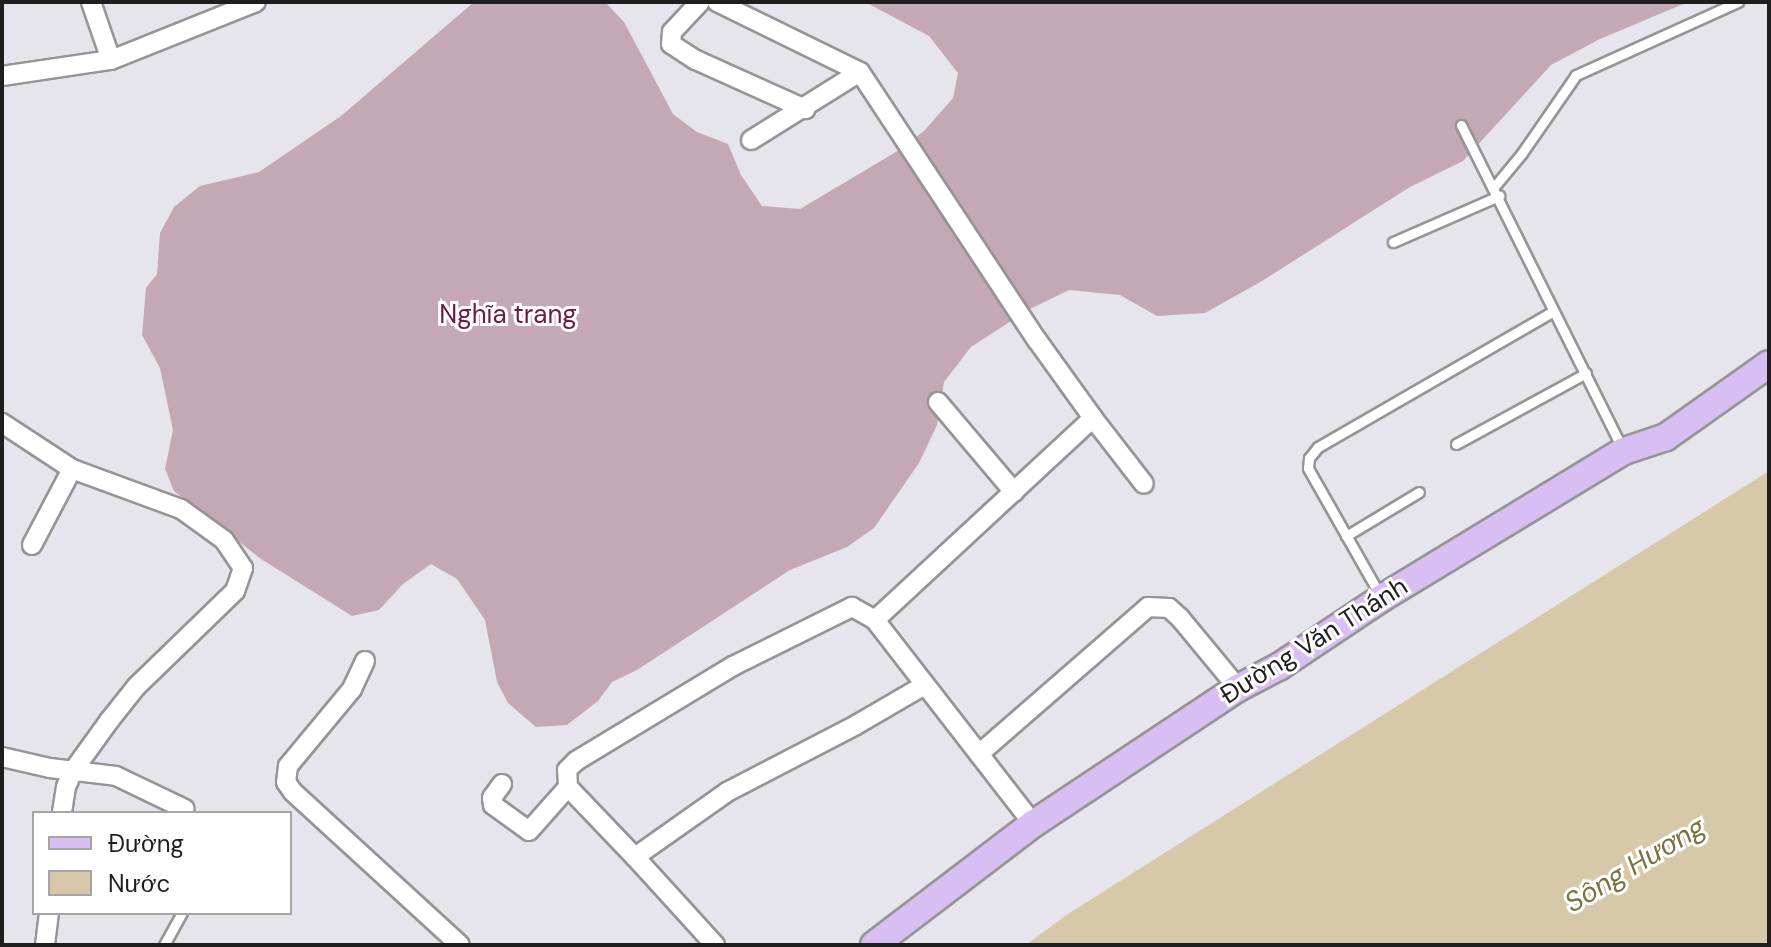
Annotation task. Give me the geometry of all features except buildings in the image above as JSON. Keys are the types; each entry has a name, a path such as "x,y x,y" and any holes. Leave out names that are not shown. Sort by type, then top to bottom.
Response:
{"main road":[{"name":"Đường Văn Thánh","path":"874,945 1033,824 1238,688 1280,666 1382,598 1624,451 1666,437 1769,364"}],"street":[{"path":"91,2 111,60"},
{"path":"2,76 111,60 256,2"},
{"path":"700,2 672,32 671,44 696,60 805,109"},
{"path":"717,2 860,72 1037,340 1144,484"},
{"path":"751,140 860,72"},
{"path":"938,402 1014,492"},
{"path":"875,620 1093,418"},
{"path":"2,423 72,469 181,509 224,540 243,568 235,591 136,687 73,771 66,787 62,811"},
{"path":"32,545 72,469"},
{"path":"715,945 568,787 567,770 576,761 733,666 852,607 875,620 923,686 1033,824"},
{"path":"979,754 1111,636 1148,607 1169,608 1238,688"},
{"path":"365,661 352,689 288,766 286,782 293,792 460,945"},
{"path":"635,857 727,792 923,686"},
{"path":"2,757 116,776 185,809"},
{"path":"502,784 492,798 493,805 529,831 568,787"},
{"path":"45,945 49,915"}],"lane":[{"path":"1393,242 1496,191 1576,75 1738,2"},
{"path":"1461,125 1624,451"},
{"path":"1382,598 1308,468 1309,458 1318,447 1554,311"},
{"path":"1456,444 1586,373"},
{"path":"1346,536 1419,492"},
{"path":"164,945 181,915"}],"green space":[{"name":"Nghĩa trang","path":"474,2 605,2 624,22 673,114 697,132 728,144 741,175 762,206 800,209 896,152 924,131 953,98 958,73 929,36 865,2 1688,2 1600,39 1551,65 1463,161 1410,187 1262,281 1205,313 1157,316 1120,295 1069,290 1028,310 971,347 944,382 937,425 919,463 874,528 847,547 790,570 637,670 612,682 598,701 567,725 536,727 508,703 497,682 485,620 457,579 431,564 403,584 379,610 352,616 261,559 174,491 165,469 173,430 160,368 142,335 146,288 157,274 160,233 174,207 200,186 259,172 341,116"}],"water":[{"name":"Sông Hương","path":"1769,471 1769,945 1026,945 1068,914"}]}
